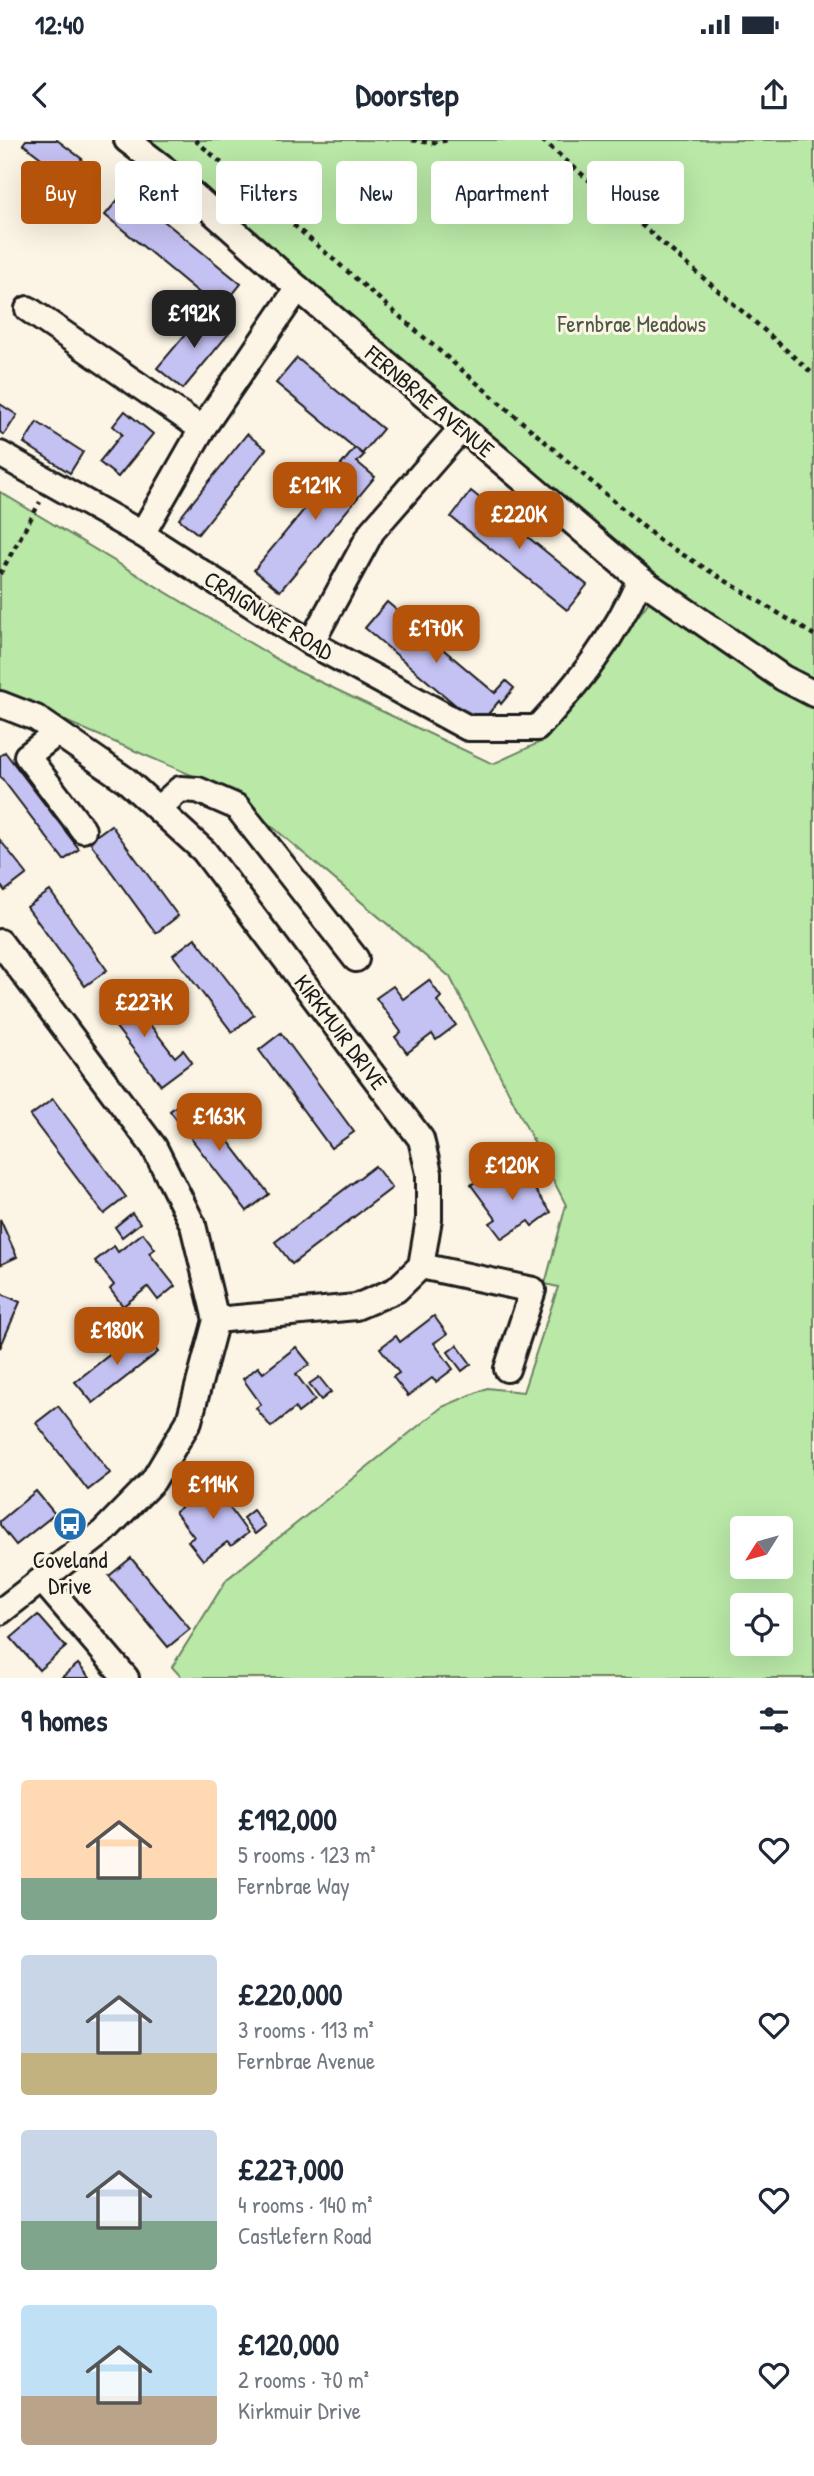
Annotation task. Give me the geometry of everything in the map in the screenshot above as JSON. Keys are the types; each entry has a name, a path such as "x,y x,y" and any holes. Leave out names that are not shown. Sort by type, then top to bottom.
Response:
{"street":[{"name":"FERNBRAE AVENUE","path":"127,140 161,166 298,288 640,579 783,678 814,694"},
{"path":"142,534 202,429 298,288"},
{"path":"28,309 202,429"},
{"path":"311,643 372,531 461,428"},
{"name":"CRAIGNURE ROAD","path":"0,454 142,534 311,643 468,729 537,729 578,683 625,615 640,579"},
{"name":"KIRKMUIR DRIVE","path":"0,704 36,718 126,780 204,852 421,1139 429,1173 429,1219 421,1266"},
{"path":"57,733 27,756 83,830"},
{"path":"158,809 180,789 198,790 237,807 356,959"},
{"path":"0,942 154,1147 193,1226 216,1320 190,1420 153,1481 103,1532 0,1612"},
{"path":"216,1320 356,1307 396,1290 421,1266 533,1290 507,1369"},
{"path":"43,1581 126,1678"}],"path":[{"path":"195,140 659,540 814,635"},
{"path":"412,140 432,143 448,140"},
{"path":"542,140 754,320 814,375"},
{"path":"0,574 51,483"}],"green space":[{"name":"Fernbrae Meadows","path":"141,140 814,140 814,1678 182,1678 172,1667 227,1579 442,1407 487,1388 523,1392 558,1287 545,1284 566,1205 450,977 231,792 0,693 0,492 295,670 493,764 545,740 651,599 234,224 322,224 322,161 216,161 216,208 202,195 202,161 164,161"}],"building":[{"path":"26,140 57,140 82,159 45,161 23,144"},
{"path":"115,203 115,223 105,215"},
{"path":"116,224 168,224 241,284 220,310"},
{"path":"206,310 231,331 183,389 157,368"},
{"path":"297,358 383,429 362,454 276,383"},
{"path":"0,404 17,415 4,435 0,432"},
{"path":"125,411 153,434 118,477 99,462 122,434 113,426"},
{"path":"37,422 83,452 70,473 24,443"},
{"path":"247,434 266,449 198,534 179,519"},
{"path":"355,448 364,455 357,462 375,477 280,591 254,570"},
{"path":"471,491 587,585 567,610 451,517"},
{"path":"387,602 495,693 506,681 514,688 479,725 365,628"},
{"path":"5,752 79,849 64,860 0,776 0,756"},
{"path":"111,825 178,916 156,933 89,841"},
{"path":"0,840 27,874 5,891 0,885"},
{"path":"50,891 107,970 85,986 27,907"},
{"path":"195,938 254,1015 232,1032 173,955"},
{"path":"429,980 441,997 437,1001 456,1025 436,1040 432,1034 407,1053 395,1037 401,1032 376,998 393,986 403,999"},
{"path":"124,991 175,1057 183,1050 192,1062 161,1085 101,1008"},
{"path":"164,994 177,1012 166,1020 153,1002"},
{"path":"281,1033 354,1132 331,1148 259,1050"},
{"path":"192,1094 269,1194 247,1211 170,1111"},
{"path":"53,1099 126,1197 104,1214 30,1116"},
{"path":"375,1166 392,1188 292,1264 275,1242"},
{"path":"524,1167 537,1184 533,1187 551,1212 532,1226 528,1221 502,1239 490,1223 496,1219 471,1185 489,1172 499,1186"},
{"path":"132,1213 140,1223 122,1237 115,1227"},
{"path":"0,1219 17,1257 0,1265"},
{"path":"143,1233 155,1249 149,1253 175,1286 158,1300 148,1287 123,1306 110,1289 114,1285 95,1261 114,1246 118,1252"},
{"path":"0,1293 20,1302 0,1348"},
{"path":"434,1316 447,1334 434,1343 453,1369 436,1382 432,1378 408,1396 393,1377 399,1373 380,1348 396,1336 400,1342"},
{"path":"141,1330 158,1352 93,1403 75,1382"},
{"path":"457,1345 471,1364 462,1371 448,1352"},
{"path":"296,1347 310,1364 296,1374 315,1400 298,1413 295,1408 271,1427 256,1408 261,1404 243,1379 258,1367 263,1373"},
{"path":"319,1377 331,1392 321,1400 309,1384"},
{"path":"58,1406 110,1473 88,1490 36,1423"},
{"path":"229,1480 242,1497 229,1507 248,1533 231,1546 227,1542 203,1560 188,1541 194,1537 175,1512 191,1500 195,1506"},
{"path":"36,1491 55,1514 16,1545 0,1525 0,1521"},
{"path":"253,1510 265,1526 255,1534 243,1518"},
{"path":"131,1558 190,1629 168,1647 109,1576"},
{"path":"38,1615 66,1647 39,1670 11,1638"},
{"path":"78,1664 90,1678 61,1678"}],"place":[{"name":"Coveland Drive","path":"70,1524"}]}
